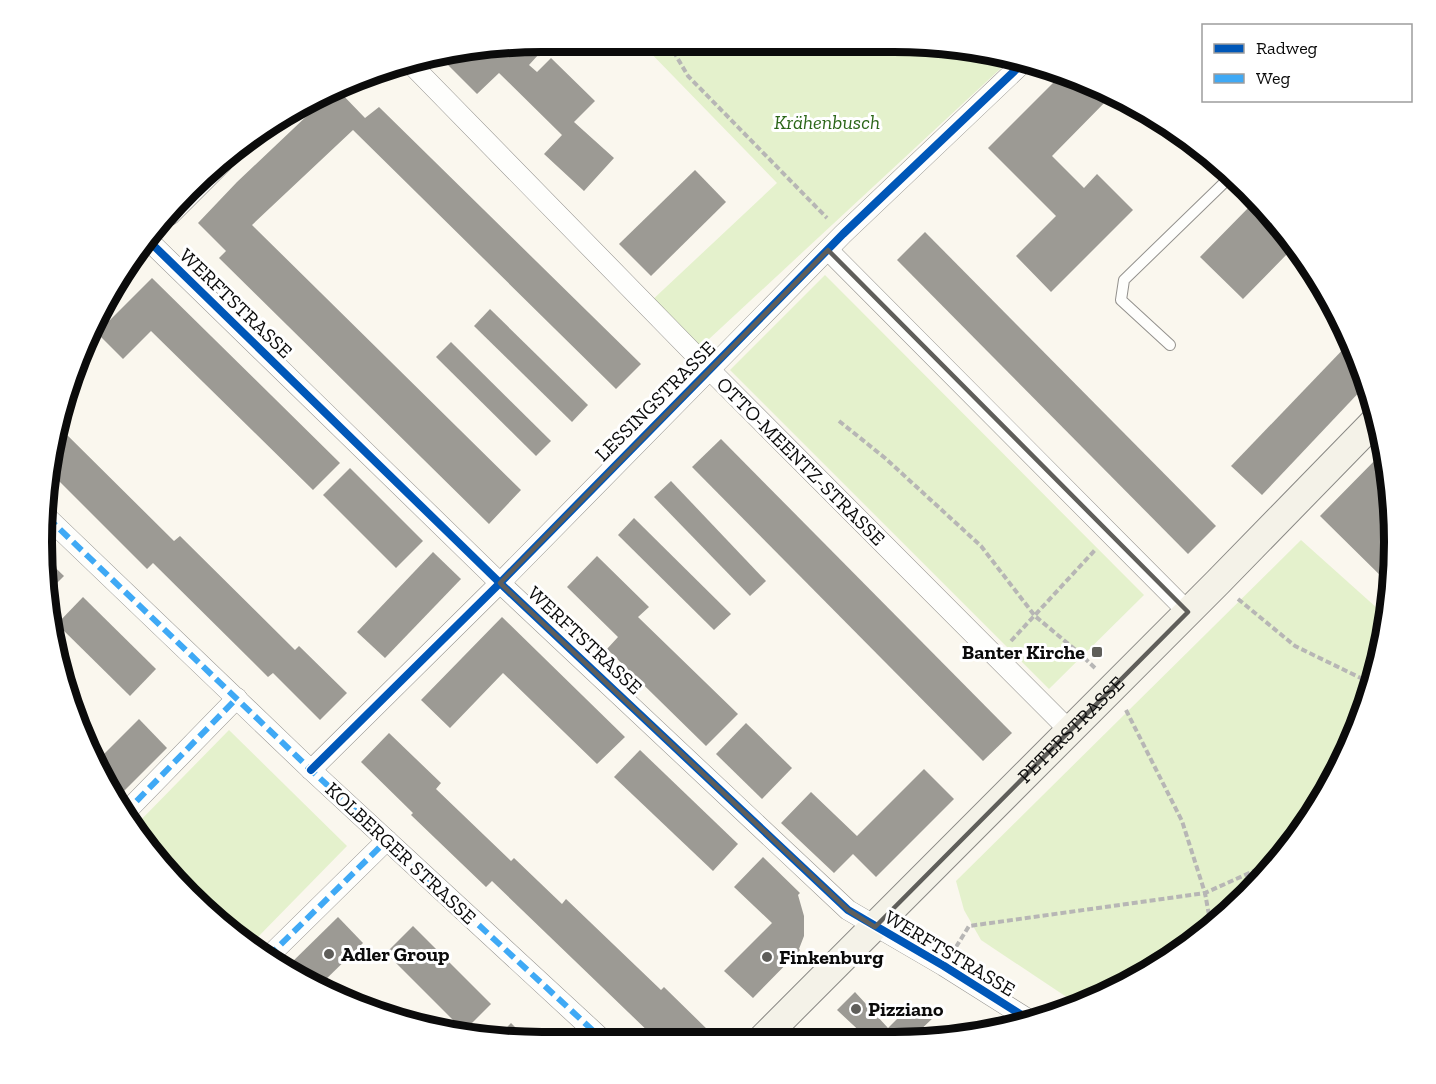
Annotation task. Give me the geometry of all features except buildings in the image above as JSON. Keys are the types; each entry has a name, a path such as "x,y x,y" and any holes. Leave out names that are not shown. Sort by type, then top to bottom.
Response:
{"main road":[{"name":"PETERSTRASSE","path":"769,1032 1218,582 1370,427"}],"street":[{"name":"LESSINGSTRASSE","path":"311,770 500,583 843,234 1017,68"},
{"name":"OTTO-MEENTZ-STRASSE","path":"416,69 709,369 1070,731"},
{"name":"WERFTSTRASSE","path":"153,245 500,583 848,910 944,966 1021,1015"},
{"path":"828,250 1188,612"},
{"name":"KOLBERGER STRASSE","path":"53,523 311,770 595,1032"},
{"path":"131,807 237,698"},
{"path":"274,951 387,840"}],"lane":[{"path":"1170,345 1121,300 1124,280 1225,182"}],"path":[{"path":"703,52 675,54 687,76 843,234"},
{"path":"839,421 885,458 981,546 1035,616 1078,652 1113,686 1182,821 1205,893 1209,916"},
{"path":"996,657 1110,534"},
{"path":"1218,582 1295,646 1364,679"},
{"path":"944,966 969,926 1205,893 1258,869"}],"highlighted area":[{"path":"828,250 1188,612 875,927 848,910 500,583"}],"green space":[{"name":"Krähenbusch","path":"650,52 894,52 958,57 1004,65 694,353 648,304 777,183"},
{"path":"825,275 1144,595 1049,689 730,370"},
{"path":"1301,540 1378,609 1367,669 1358,699 1333,759 1318,787 1301,814 1262,865 1217,910 1166,949 1111,981 1069,999 981,940 964,910 956,881"},
{"path":"229,730 347,846 256,939 219,910 196,888 174,865 140,821"}],"marked path":[{"path":"53,523 311,770 595,1032"},
{"path":"131,807 237,698"},
{"path":"274,951 387,840"}],"cycle path":[{"path":"311,770 500,583 843,234 1017,68"},
{"path":"153,245 500,583 848,910 1021,1015"}],"place":[{"name":"Banter Kirche","path":"1097,652"},
{"name":"Adler Group","path":"329,954"},
{"name":"Finkenburg","path":"767,957"},
{"name":"Pizziano","path":"856,1009"}]}
